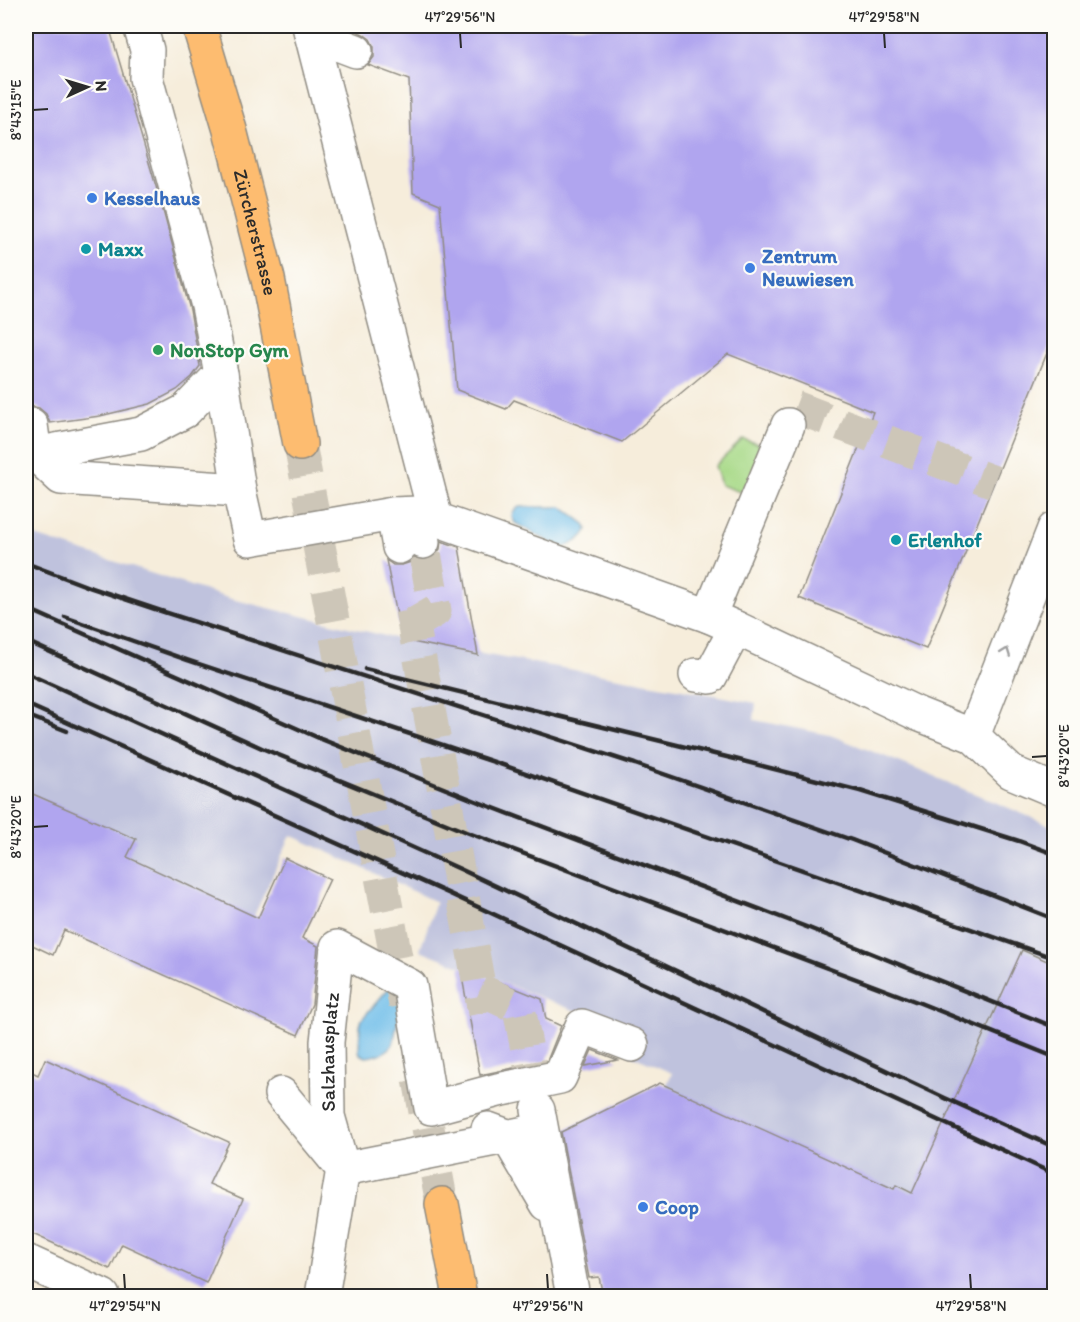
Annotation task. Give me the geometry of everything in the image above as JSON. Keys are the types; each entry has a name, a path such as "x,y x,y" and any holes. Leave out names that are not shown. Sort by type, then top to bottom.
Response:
{"main road":[{"name":"Zürcherstrasse","path":"199,26 230,130 268,279 300,444"},
{"path":"442,1204 460,1296"}],"street":[{"path":"119,26 128,55 146,78"},
{"path":"140,26 147,50 146,78 208,306 239,490 250,538 414,527 723,622 918,714 974,736 1011,772 1054,790"},
{"path":"310,30 357,51"},
{"path":"310,30 414,527"},
{"path":"31,445 141,434 185,411 221,374"},
{"path":"696,675 710,677 723,622 788,426"},
{"path":"31,445 61,478 239,490"},
{"path":"974,736 1054,529"},
{"name":"Salzhausplatz","path":"343,1168 328,1116 327,1042 337,947 410,986 431,1108"},
{"path":"431,1108 498,1086 532,1079 560,1077 582,1026 632,1045"},
{"path":"532,1079 573,1296"},
{"path":"281,1094 343,1168 322,1296"},
{"path":"431,1108 507,1136 558,1223"},
{"path":"343,1168 541,1130"},
{"path":"26,1261 104,1296"}],"shaded area":[{"path":"26,533 231,599 402,640 756,703 754,720 830,735 1054,827 1054,1296 778,1296 631,1165 672,1073 628,1054 637,1035 420,950 436,902 291,835 254,916 127,857 135,839 26,791"}],"green space":[{"path":"743,439 767,447 748,495 721,485 715,466"}],"water":[{"path":"519,507 562,507 585,524 587,530 576,541 561,548 515,523 512,517 513,512"},
{"path":"389,988 403,995 393,1044 385,1052 366,1057 360,1054 359,1050 362,1019"}],"building":[{"name":"Kesselhaus","path":"26,26 109,26 190,310 200,366 192,377 177,390 150,404 100,416 50,423 46,414 39,408 29,406 26,408"},
{"name":"Zentrum Neuwiesen","path":"354,26 1054,26 1054,336 926,649 799,598 873,412 728,354 622,442 514,400 506,409 457,390 440,204 413,193 409,80 368,65 374,57 374,47 370,39 355,30"},
{"path":"441,541 459,547 478,655 402,640 386,560 393,565 402,565 411,562 414,558 427,560 435,556 440,549"},
{"path":"26,791 136,839 127,857 258,918 285,858 330,879 302,938 318,946 312,1004 298,1035 64,930 53,955 26,942"},
{"path":"1022,950 1054,964 1054,1296 603,1296 599,1277 589,1278 561,1132 660,1083 894,1189 896,1185 912,1193"},
{"path":"460,966 542,999 546,1019 561,1026 547,1061 480,1075"},
{"path":"592,1050 618,1060 585,1066"},
{"path":"45,1059 229,1142 209,1184 243,1199 206,1283 122,1244 110,1269 26,1231 26,1069 38,1075"}],"tunnel":[{"path":"795,407 994,482"},
{"path":"300,444 405,1005"},
{"path":"413,624 435,611 423,542"},
{"path":"411,610 484,1013"},
{"path":"480,990 519,1008 532,1076"},
{"path":"419,1079 442,1204"}],"railway":[{"path":"26,563 161,611 635,764 852,840 1054,919"},
{"path":"26,608 321,739 486,805 809,928 1054,1027"},
{"path":"65,617 500,764 1054,958"},
{"path":"26,641 264,749 466,832 920,1003 1054,1057"},
{"path":"365,669 860,791 1054,854"},
{"path":"26,673 460,869 945,1098 1054,1147"},
{"path":"26,704 450,894 1054,1174"},
{"path":"26,715 67,731"}],"place":[{"name":"Kesselhaus","path":"92,198"},
{"name":"Maxx","path":"86,249"},
{"name":"Zentrum Neuwiesen","path":"750,268"},
{"name":"NonStop Gym","path":"158,350"},
{"name":"Erlenhof","path":"896,540"},
{"name":"Coop","path":"643,1207"}]}
